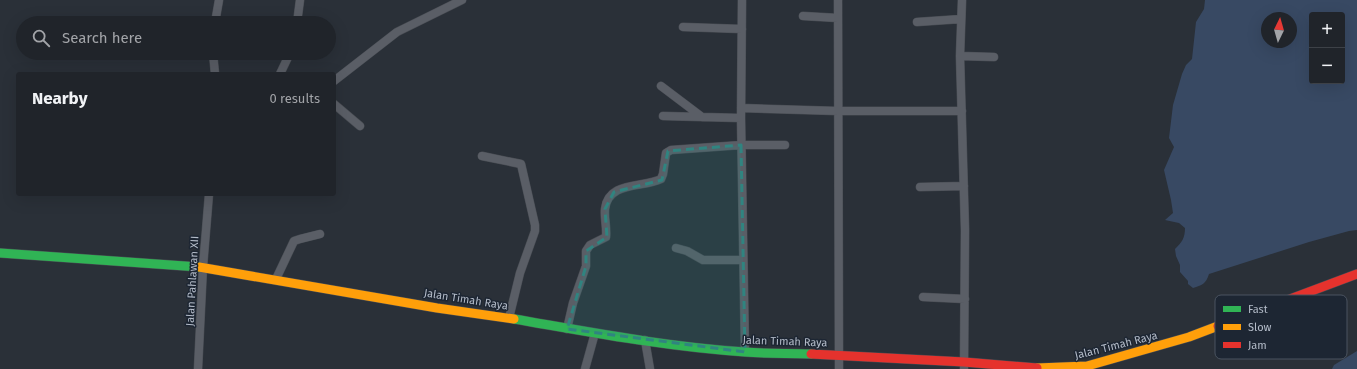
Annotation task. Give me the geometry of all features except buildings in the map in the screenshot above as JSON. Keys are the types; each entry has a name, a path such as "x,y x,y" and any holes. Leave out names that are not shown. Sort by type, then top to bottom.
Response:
{"street":[{"path":"216,16 219,0"},
{"path":"298,16 300,0"},
{"path":"336,79 397,32 462,0"},
{"path":"742,0 741,145 745,352"},
{"path":"838,0 840,369"},
{"path":"962,0 960,56 964,186 964,366"},
{"path":"803,16 838,18"},
{"path":"916,22 961,19"},
{"path":"683,27 742,29"},
{"path":"960,56 994,57"},
{"path":"214,60 215,72"},
{"path":"281,72 287,60"},
{"path":"661,86 702,117"},
{"path":"336,106 360,126"},
{"path":"741,108 838,111 962,111"},
{"path":"663,116 741,118"},
{"path":"567,329 573,303 586,266 586,251 590,245 606,237 606,205 614,192 628,186 661,179 664,174 666,153 668,151 741,145 785,145"},
{"path":"482,156 521,164 535,225 535,231 520,273 509,318"},
{"path":"920,186 964,186"},
{"name":"Jalan Pahlawan XII","path":"198,369 203,267 209,196"},
{"path":"276,279 294,241 320,234"},
{"path":"676,248 687,251 703,260 743,260"},
{"name":"Jalan Timah Raya","path":"0,253 203,267 437,308 509,318 567,329 695,347 745,352 839,355 964,366 1029,368 1069,368 1087,366 1189,337 1215,327"},
{"name":"Jalan Timah Raya","path":"1301,295 1357,274"},
{"path":"923,297 965,299"},
{"path":"585,369 595,333"},
{"path":"645,340 650,369"}],"highlighted area":[{"path":"741,145 745,352 567,329 586,266 586,251 607,237 605,209 614,192 662,180 668,151"}],"water":[{"path":"1205,0 1357,0 1357,230 1309,242 1209,274 1203,284 1193,288 1188,284 1188,281 1180,272 1180,265 1175,249 1183,240 1185,228 1179,223 1165,220 1173,213 1164,170 1174,147 1169,138 1173,105 1182,74 1186,65 1192,59 1196,22 1204,9"},
{"path":"1357,351 1357,369 1332,369 1334,365 1344,359 1347,359 1347,357"}],"traffic: fast":[{"path":"0,253 199,267"},
{"path":"514,319 687,347 753,353 811,354"}],"traffic: slow":[{"path":"199,267 437,308 514,319"},
{"path":"1037,368 1087,366 1189,337 1215,327"}],"traffic: jam":[{"path":"1301,295 1357,274"},
{"path":"811,354 964,362 1037,368"}]}
